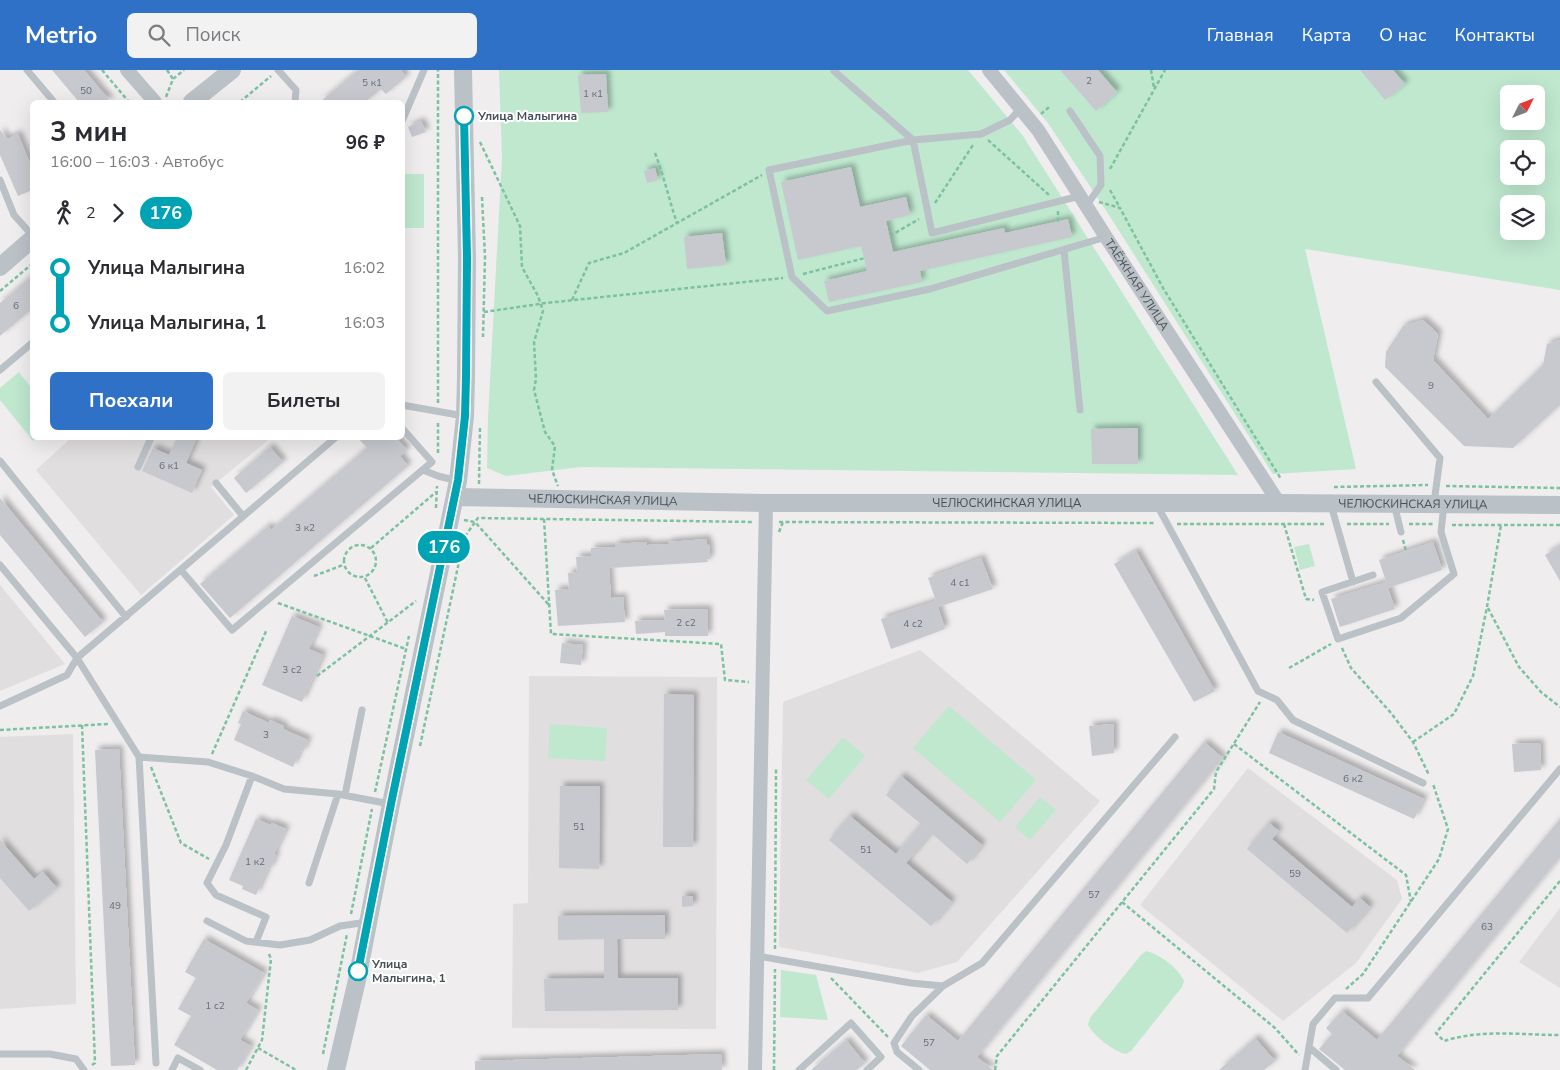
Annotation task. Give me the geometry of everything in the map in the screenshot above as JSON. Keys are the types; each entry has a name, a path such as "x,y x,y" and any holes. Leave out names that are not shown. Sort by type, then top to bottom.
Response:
{"street":[{"path":"127,70 153,100"},
{"path":"194,100 232,70"},
{"path":"336,1070 456,489 465,416 467,257 463,70"},
{"name":"ТАЁЖНАЯ УЛИЦА","path":"989,70 1038,130 1086,200 1106,237 1279,503"},
{"path":"0,267 30,241"},
{"name":"ЧЕЛЮСКИНСКАЯ УЛИЦА","path":"456,489 766,504 1279,503 1328,495 1394,504 1560,505"},
{"path":"755,1070 766,504"}],"lane":[{"path":"27,70 52,100"},
{"path":"278,70 296,90 295,100"},
{"path":"405,114 424,70"},
{"path":"834,71 913,140 932,233 1058,202 1086,200 1103,182 1100,156 1070,111"},
{"path":"1021,108 1010,120 981,134 913,140 769,170 792,277 827,311 930,289 1106,237"},
{"path":"0,180 14,215 30,233"},
{"path":"1064,250 1080,410"},
{"path":"0,370 30,345"},
{"path":"1373,575 1322,592 1338,640 1401,618 1454,574 1441,532 1442,524 1436,485 1440,458 1376,382"},
{"path":"405,406 465,416"},
{"path":"181,570 232,630 288,585 432,462 405,431"},
{"path":"138,467 149,440"},
{"path":"0,706 67,675 77,658 333,440"},
{"path":"0,461 126,617"},
{"path":"423,470 438,476 456,489"},
{"path":"216,483 243,516"},
{"path":"1328,495 1353,582"},
{"path":"1156,503 1258,692 1277,700 1293,720 1423,783"},
{"path":"1394,504 1400,528"},
{"path":"0,565 77,658 139,757 156,1063"},
{"path":"309,883 342,794 362,710"},
{"path":"919,1070 897,1052 894,1044 912,1016 943,986 982,964 1175,736"},
{"path":"139,757 208,762 252,776 284,789 342,794 391,804"},
{"path":"1306,1067 1313,1024 1335,998 1368,998 1560,769"},
{"path":"252,776 226,846 207,883 216,895 266,917 256,942"},
{"path":"207,921 246,941 280,945 310,940 340,926 368,922"},
{"path":"758,956 911,983 943,986"},
{"path":"799,1070 851,1023 881,1057 867,1070"},
{"path":"1309,1047 1336,1070"},
{"path":"0,1054 50,1054 76,1059 87,1068"},
{"path":"172,1070 178,1058 200,1070"}],"path":[{"path":"102,70 127,100"},
{"path":"168,70 173,79"},
{"path":"165,100 173,79 184,70"},
{"path":"242,100 278,70"},
{"path":"438,70 438,476 435,514 475,522 549,604"},
{"path":"1151,70 1154,90"},
{"path":"1165,70 1103,182 1120,208 1163,288 1281,479"},
{"path":"890,236 928,214 981,134 1058,202 1058,222"},
{"path":"480,141 520,226 522,267 543,311 534,342 536,379 534,390 545,432 555,446 552,470 561,492"},
{"path":"655,154 664,175 665,187 677,223"},
{"path":"572,300 589,263 624,253 769,170"},
{"path":"1086,200 1120,208"},
{"path":"484,312 572,300 792,277 865,258"},
{"path":"0,291 30,266"},
{"path":"1328,495 1436,485 1560,488"},
{"path":"371,548 437,491"},
{"path":"475,522 478,518 766,522 1336,524 1400,528 1442,524 1560,525"},
{"path":"544,519 551,634 721,644 725,680 763,683"},
{"path":"777,539 783,522"},
{"path":"1284,524 1306,599 1325,602"},
{"path":"1413,742 1454,714 1473,676 1501,525"},
{"path":"360,544 371,548 377,562 372,573 365,577 353,577 343,565 343,558 348,549 360,544"},
{"path":"288,585 343,565"},
{"path":"365,577 388,624"},
{"path":"270,600 406,648"},
{"path":"318,676 416,602"},
{"path":"1487,607 1519,667 1541,692 1560,707"},
{"path":"208,762 267,629"},
{"path":"1289,668 1338,640 1351,668 1413,742 1433,783 1448,829 1440,860 1363,974 1335,998"},
{"path":"995,1070 998,1056 1214,789 1216,772 1265,695"},
{"path":"0,730 118,724"},
{"path":"82,726 95,1063 87,1068"},
{"path":"1234,744 1406,875 1411,903"},
{"path":"148,758 181,843 217,864"},
{"path":"774,1070 776,764"},
{"path":"1560,881 1436,1033 1444,1041 1461,1036 1499,1034 1560,1035"},
{"path":"1122,902 1275,1028 1306,1067"},
{"path":"246,1070 262,1040 271,959 266,943"},
{"path":"820,967 894,1044"},
{"path":"258,1048 296,1070"}],"shaded area":[{"path":"69,440 269,440 211,487 234,515 141,595 36,470"},
{"path":"0,585 65,664 0,691"},
{"path":"920,650 1100,801 957,962 918,973 779,947 783,702"},
{"path":"529,676 717,677 716,1029 512,1028 513,904 528,903"},
{"path":"73,734 76,1004 0,1009 0,737"},
{"path":"1248,768 1397,880 1402,899 1356,963 1283,1021 1140,905"},
{"path":"1560,908 1560,988 1519,962"}],"green space":[{"path":"499,70 968,70 1023,136 1238,475 581,467 506,476 487,468 502,158"},
{"path":"1004,70 1560,70 1560,290 1305,249 1356,469 1273,474 1109,215 1048,123"},
{"path":"405,174 424,174 424,228 405,228"},
{"path":"19,372 30,386 30,437 0,400 0,388"},
{"path":"1309,544 1315,566 1300,570 1294,547"},
{"path":"949,706 1036,780 1000,822 913,748"},
{"path":"550,724 607,728 605,761 548,758"},
{"path":"843,737 865,756 829,799 806,780"},
{"path":"1040,797 1056,810 1030,840 1015,827"},
{"path":"1146,951 1168,962 1178,971 1184,981 1182,987 1131,1051 1126,1054 1105,1043 1088,1025 1090,1018"},
{"path":"781,970 816,975 828,1020 780,1017"}],"building":[{"path":"52,70 84,70 109,100 77,100"},
{"path":"358,70 401,70 406,77 386,94 381,89 367,100 322,100"},
{"path":"1060,70 1098,70 1117,92 1096,111"},
{"path":"1360,70 1393,70 1405,84 1385,100"},
{"path":"606,74 608,112 581,113 578,75"},
{"path":"421,121 426,132 412,137 408,127"},
{"path":"0,130 7,139 18,134 30,163 30,191 18,196 0,155"},
{"path":"851,167 860,207 906,197 910,215 886,221 893,252 1004,228 1005,233 1068,219 1072,237 920,271 922,282 829,302 824,281 867,271 861,246 798,260 781,182"},
{"path":"655,168 658,180 647,183 644,171"},
{"path":"722,233 726,265 687,269 684,237"},
{"path":"30,278 30,311 0,336 0,303"},
{"path":"1423,320 1438,334 1433,360 1488,419 1543,365 1547,344 1560,340 1560,405 1513,448 1464,446 1385,367 1386,352 1403,326"},
{"path":"1138,428 1138,464 1092,464 1091,429"},
{"path":"176,440 196,440 186,463 202,470 192,493 142,471 153,448 169,455"},
{"path":"360,440 398,440 407,450 400,456 408,466 230,618 200,584 268,526 271,530 367,448"},
{"path":"270,447 283,462 246,493 234,478"},
{"path":"0,498 103,622 85,637 0,535"},
{"path":"707,539 710,559 707,559 708,562 609,568 611,598 623,597 625,622 558,626 555,590 569,589 568,573 577,572 576,557 591,556 591,548 615,547 615,544 646,542 647,545 668,544 668,542"},
{"path":"1433,542 1442,570 1388,588 1379,560"},
{"path":"1560,546 1560,581 1545,555"},
{"path":"1136,551 1215,691 1194,702 1114,564"},
{"path":"981,558 993,589 938,607 945,629 891,649 881,619 936,601 928,578"},
{"path":"1386,582 1395,609 1340,627 1331,599"},
{"path":"708,609 708,636 665,636 665,632 636,634 635,621 665,620 664,610"},
{"path":"292,616 319,627 309,649 323,655 302,702 262,685"},
{"path":"562,643 583,645 581,665 560,663"},
{"path":"664,694 694,695 693,847 663,847"},
{"path":"243,711 269,723 270,720 284,726 283,729 308,740 303,752 300,751 293,767 234,740 241,724 238,723"},
{"path":"1114,724 1114,753 1092,756 1089,726"},
{"path":"1278,732 1424,799 1414,819 1269,753"},
{"path":"1204,742 1223,758 977,1057 993,1070 930,1070 901,1046 926,1015 958,1041"},
{"path":"1540,743 1541,770 1514,772 1512,744"},
{"path":"119,749 135,1065 111,1066 95,750"},
{"path":"901,776 982,845 967,864 931,833 906,863 952,902 931,926 829,840 850,816 896,854 921,824 886,795"},
{"path":"560,786 600,786 599,869 559,868"},
{"path":"256,819 286,829 274,854 276,855 270,869 268,868 256,895 242,889 243,886 229,880"},
{"path":"1560,819 1560,857 1397,1056 1415,1070 1345,1070 1319,1049 1332,1034 1326,1028 1342,1011 1377,1040"},
{"path":"1269,823 1279,831 1272,839 1352,907 1360,898 1370,907 1347,933 1247,849"},
{"path":"0,840 34,879 43,872 57,888 29,911 0,878"},
{"path":"682,896 693,896 693,906 682,907"},
{"path":"665,915 665,939 617,939 618,978 678,978 678,1010 545,1011 544,979 604,978 604,939 558,940 558,916"},
{"path":"204,939 264,973 246,1003 258,1010 240,1040 251,1046 237,1070 217,1070 174,1045 191,1016 178,1009 196,978 185,972"},
{"path":"1255,1038 1275,1061 1264,1070 1219,1070"},
{"path":"846,1040 865,1063 857,1070 811,1070"},
{"path":"721,1054 722,1070 475,1070 475,1061"}],"bus line":[{"name":"176","path":"358,971 458,480 465,416 466,377 467,257 464,116"}],"place":[{"name":"Улица Малыгина","path":"464,116"},
{"name":"Улица Малыгина, 1","path":"358,971"}]}
